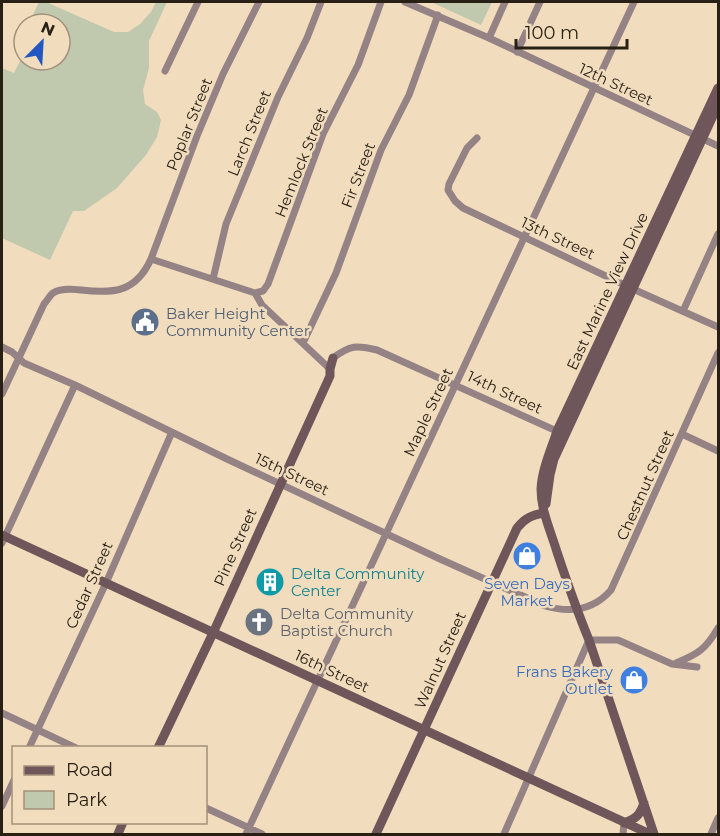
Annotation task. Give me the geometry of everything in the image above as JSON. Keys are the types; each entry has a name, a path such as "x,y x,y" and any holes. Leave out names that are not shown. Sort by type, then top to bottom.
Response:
{"main road":[{"name":"East Marine View Drive","path":"652,834 644,803 544,513 541,490 548,458 699,138 718,88"},
{"name":"East Marine View Drive","path":"699,138 718,105"},
{"name":"Pine Street","path":"158,746 213,633 330,376 333,358"},
{"name":"Walnut Street","path":"376,834 517,528 524,519 544,513"},
{"name":"16th Street","path":"3,538 652,834"},
{"path":"624,823 637,817 644,803"}],"street":[{"path":"165,71 198,2"},
{"name":"Poplar Street","path":"18,357 45,304 54,293 68,289 103,292 122,289 142,275 151,259 223,74 259,2"},
{"name":"Larch Street","path":"213,279 226,224 278,97 307,38 321,2"},
{"name":"Hemlock Street","path":"255,293 263,291 268,284 323,134 358,65 381,2"},
{"name":"12th Street","path":"405,2 489,38 718,146"},
{"path":"489,38 505,2"},
{"path":"517,52 540,2"},
{"name":"Maple Street","path":"247,831 634,2"},
{"name":"Fir Street","path":"303,343 336,273 381,150 409,95 438,15"},
{"name":"13th Street","path":"477,138 467,148 449,184 448,190 463,208 718,327"},
{"path":"683,311 718,234"},
{"path":"151,259 255,293 262,305 330,369"},
{"name":"14th Street","path":"333,358 348,347 361,346 377,350 561,433"},
{"name":"15th Street","path":"2,347 12,352 24,363 75,385 440,559 545,606 559,610 577,610"},
{"name":"Chestnut Street","path":"577,610 604,599 611,590 718,353"},
{"path":"2,394 18,357"},
{"path":"3,538 75,385"},
{"name":"Cedar Street","path":"29,746 106,583 172,432"},
{"path":"682,434 718,451"},
{"path":"672,664 696,654 712,639 718,628"},
{"path":"504,834 589,640 618,640 672,664 697,667"},
{"path":"2,713 74,746"},
{"path":"2,806 12,784"},
{"path":"207,809 247,831 262,834"},
{"path":"711,834 718,818"},
{"path":"623,834 624,823"}],"green space":[{"path":"39,2 46,2 69,12 34,12"},
{"path":"156,2 167,2 149,41 149,68 143,90 145,104 157,112 161,120 157,137 146,155 117,188 84,211 73,211 50,260 2,238 2,68 14,73 72,72 72,13 114,32 128,32 140,24 151,12"},
{"path":"431,2 492,2 481,25"}],"place":[{"name":"Baker Height Community Center","path":"145,322"},
{"name":"Seven Days Market","path":"527,556"},
{"name":"Delta Community Center","path":"270,582"},
{"name":"Delta Community Baptist Church","path":"259,622"},
{"name":"Frans Bakery Outlet","path":"634,680"}]}
